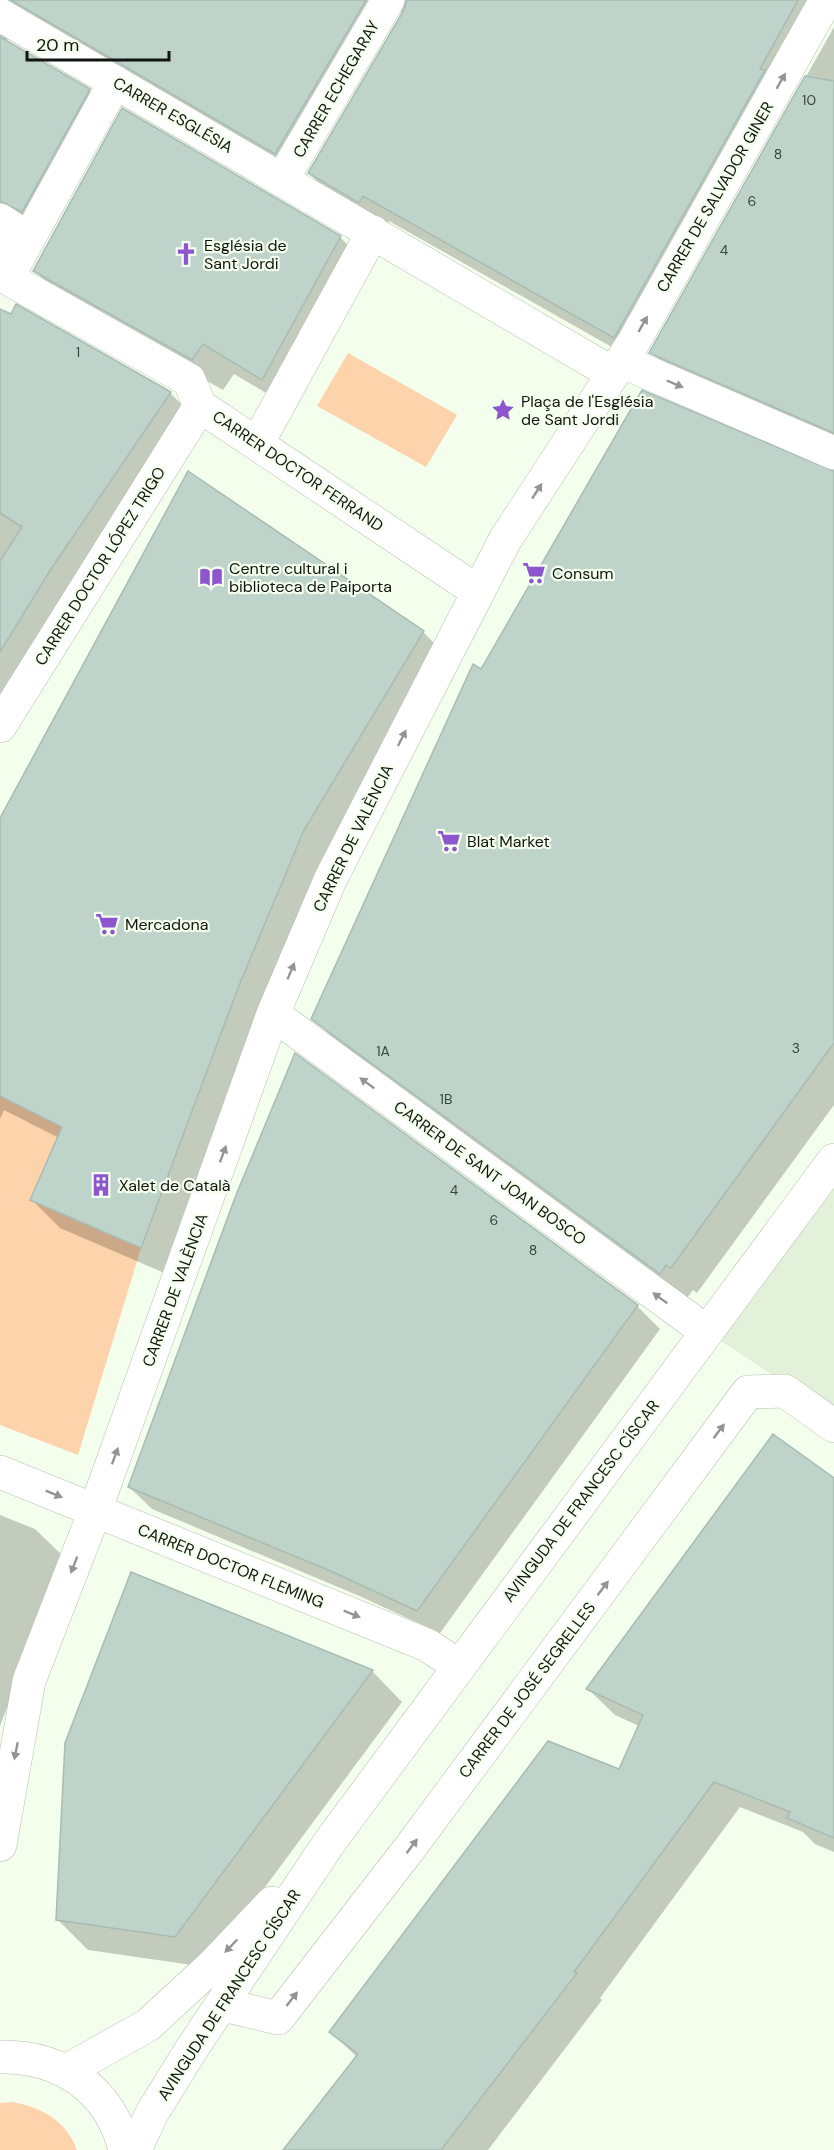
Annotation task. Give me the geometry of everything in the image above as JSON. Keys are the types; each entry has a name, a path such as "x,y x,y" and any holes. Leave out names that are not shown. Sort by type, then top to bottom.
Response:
{"street":[{"name":"CARRER ECHEGARAY","path":"283,178 388,0"},
{"name":"CARRER DE SALVADOR GINER","path":"611,375 821,35 826,0"},
{"name":"CARRER ESGLÉSIA","path":"0,15 283,178"},
{"path":"3,267 114,82"},
{"path":"283,178 611,375 834,453"},
{"path":"0,220 15,230 3,267"},
{"path":"257,444 374,232"},
{"name":"CARRER DOCTOR FERRAND","path":"3,267 189,380 200,406 477,591"},
{"path":"477,591 505,540 611,375"},
{"name":"CARRER DOCTOR LÓPEZ TRIGO","path":"0,726 200,406"},
{"name":"CARRER DE VALÈNCIA","path":"0,1845 29,1682 95,1510 273,1014 332,878 477,591"},
{"name":"CARRER DE SANT JOAN BOSCO","path":"273,1014 707,1332"},
{"name":"AVINGUDA DE FRANCESC CÍSCAR","path":"135,2150 152,2113 329,1843 834,1160"},
{"name":"CARRER DE JOSÉ SEGRELLES","path":"223,2005 278,2018 409,1849 748,1392 785,1391 834,1426"},
{"name":"CARRER DOCTOR FLEMING","path":"0,1472 427,1645 459,1666"},
{"name":"AVINGUDA DE FRANCESC CÍSCAR","path":"66,2071 148,2025 214,1964 329,1843"},
{"path":"0,2057 22,2056 66,2071 102,2100 120,2130 125,2150"}],"shaded area":[{"path":"348,353 457,415 426,467 317,406"},
{"name":"Xalet de Català","path":"0,1096 62,1127 170,1171 141,1248 78,1455 0,1425"},
{"path":"834,1184 834,1415 707,1332"},
{"path":"13,2102 43,2112 60,2123 77,2150 0,2150 0,2103"}],"building":[{"path":"11,0 366,0 275,154"},
{"path":"407,0 798,0 760,69 765,70 614,338 363,196 359,203 308,173 404,10"},
{"path":"0,37 90,89 22,212 0,201"},
{"path":"805,76 834,81 834,433 649,353"},
{"name":"Església de Sant Jordi","path":"122,108 341,236 262,380 203,344 192,360 33,271"},
{"path":"16,304 171,392 51,569 0,652 0,561 22,527 0,513 0,309 11,314"},
{"path":"642,390 834,471 834,1043 671,1268 666,1265 660,1274 311,1019 473,664 481,669"},
{"path":"188,471 424,631 304,830 238,988 141,1248 30,1200 62,1127 0,1096 0,818"},
{"path":"295,1053 638,1305 417,1611 333,1572 128,1487 236,1195"},
{"path":"773,1434 834,1478 834,1838 787,1818 790,1812 714,1782 574,1972 577,1973 441,2150 283,2150 358,2054 329,2032 548,1741 619,1769 643,1715 586,1689"},
{"path":"131,1572 373,1670 175,1937 56,1920 65,1743"}],"place":[{"name":"Església de Sant Jordi","path":"186,254"},
{"name":"Plaça de l'Església de Sant Jordi","path":"503,410"},
{"name":"Consum","path":"534,573"},
{"name":"Centre cultural i biblioteca de Paiporta","path":"211,577"},
{"name":"Blat Market","path":"449,841"},
{"name":"Mercadona","path":"107,924"},
{"name":"Xalet de Català","path":"101,1185"}]}
